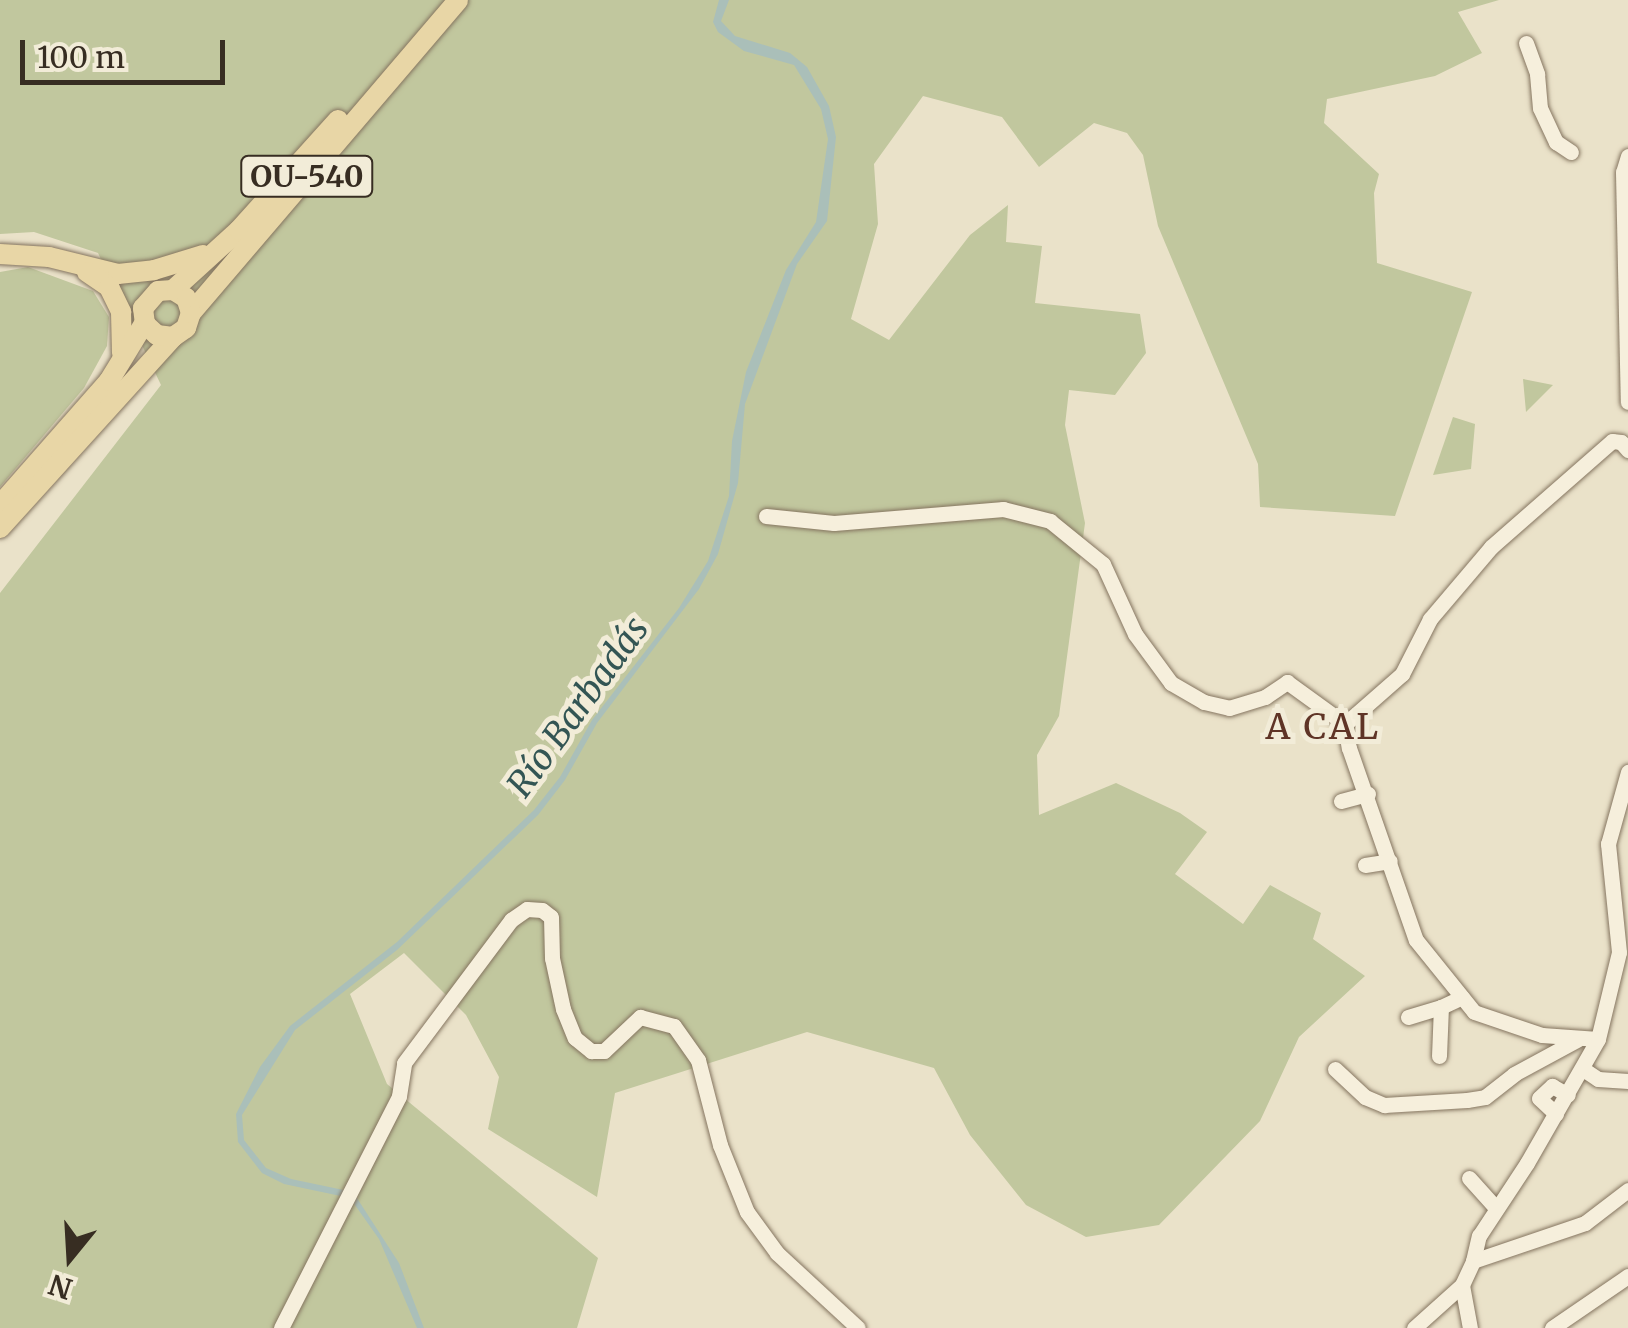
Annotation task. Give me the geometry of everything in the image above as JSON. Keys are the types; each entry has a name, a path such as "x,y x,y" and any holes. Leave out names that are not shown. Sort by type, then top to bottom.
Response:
{"main road":[{"name":"OU-540","path":"192,313 458,0"},
{"path":"0,505 121,361 151,295 169,289 239,230 344,112 423,40"},
{"path":"113,280 182,263 216,249"},
{"path":"0,254 49,257 113,280 169,289 186,298 192,313 186,328 173,337 0,528"},
{"path":"113,280 157,335 173,337"},
{"path":"113,280 125,333 121,361"}],"street":[{"path":"1526,43 1537,74 1540,108 1556,142 1571,152"},
{"path":"1628,156 1623,172 1628,402"},
{"path":"1345,724 1402,674 1440,605 1491,547 1612,441 1622,442 1628,450"},
{"path":"766,516 834,523 1003,510 1050,521 1104,564 1135,634 1172,683 1204,702 1228,708 1265,697 1287,682 1345,724 1349,748 1416,940 1486,1020 1577,1040 1598,1039"},
{"path":"1414,1328 1462,1284 1479,1236 1568,1095 1598,1039 1618,952 1608,844 1628,772"},
{"path":"1340,801 1368,794"},
{"path":"1365,865 1390,861"},
{"path":"281,1328 347,1192 400,1096 404,1063 511,920 527,909 542,910 551,918 552,958 562,1010 575,1038 591,1051 604,1051 640,1017 674,1026 698,1060 732,1179 747,1212 777,1253 858,1328"},
{"path":"1408,1018 1462,997"},
{"path":"1439,1056 1441,1007"},
{"path":"1335,1069 1365,1097 1384,1105 1467,1100 1485,1096 1514,1074 1577,1040"},
{"path":"1583,1070 1598,1079 1628,1081"},
{"path":"1469,1178 1496,1208"},
{"path":"1472,1261 1584,1222 1628,1190"},
{"path":"1552,1328 1628,1276"},
{"path":"1462,1284 1470,1328"}],"green space":[{"path":"0,0 1499,0 1458,12 1482,53 1435,76 1327,99 1324,123 1379,174 1374,193 1377,263 1472,292 1395,516 1260,507 1258,464 1158,226 1143,155 1127,133 1094,123 1039,167 1002,117 923,96 874,164 878,224 851,319 889,340 970,235 1008,205 1006,242 1042,246 1035,303 1140,314 1146,353 1115,395 1069,390 1065,425 1085,523 1059,716 1037,755 1039,815 1116,783 1180,813 1207,832 1175,874 1243,924 1270,885 1321,913 1313,939 1365,976 1299,1037 1260,1121 1159,1225 1086,1237 1026,1205 970,1135 934,1068 807,1032 615,1093 597,1197 488,1129 499,1077 466,1015 404,953 350,994 387,1084 598,1258 577,1328 0,1328 0,593 161,385 98,253 34,232 0,234"},
{"path":"28,267 93,291 109,317 107,346 84,388 0,487 0,272"},
{"path":"1523,379 1553,385 1526,412"},
{"path":"1453,417 1475,424 1471,469 1433,475"}],"water":[{"path":"719,0 729,0 721,21 735,36 790,53 807,67 829,106 836,137 827,221 797,264 745,404 738,483 718,554 699,589 597,723 565,780 538,815 397,950 295,1030 242,1115 244,1140 266,1168 291,1179 353,1192 399,1263 424,1328 417,1328 379,1239 350,1198 284,1184 262,1173 238,1142 236,1114 260,1067 290,1026 397,942 534,810 560,777 592,720 679,608 708,561 729,496 732,441 746,372 786,270 816,222 828,139 821,109 794,65 744,51 718,32 713,22"}],"district":[{"name":"A CAL","path":"1323,727"}],"water label":[{"name":"Río Barbadás","path":"578,707"}]}
